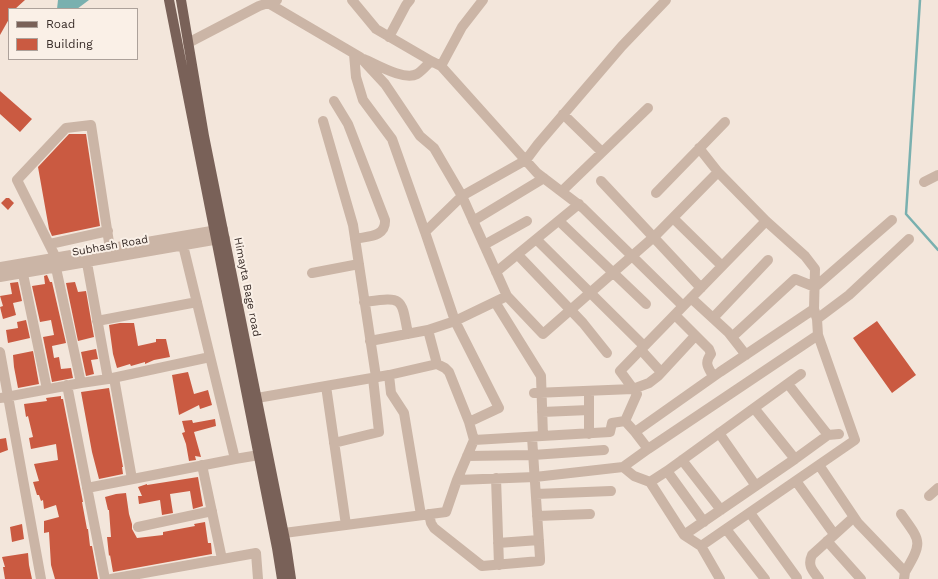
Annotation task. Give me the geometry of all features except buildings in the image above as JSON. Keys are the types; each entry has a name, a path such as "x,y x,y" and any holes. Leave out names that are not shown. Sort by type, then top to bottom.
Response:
{"main road":[{"path":"169,0 219,234 282,579"},
{"name":"Himayta Bage road","path":"181,0 219,234 257,398 284,533 291,579"}],"street":[{"path":"352,0 376,29 441,66 537,173 579,204 684,306"},
{"path":"389,37 406,4 410,0"},
{"path":"441,66 462,27 484,0"},
{"path":"425,232 462,196 526,160 563,114 622,46 666,0"},
{"path":"188,43 259,6 272,2 357,55 393,72 406,75 416,74 431,61"},
{"path":"357,55 385,84 420,136 434,148 462,196 507,296 543,334 653,237 718,172"},
{"path":"357,55 356,77 363,100 392,139 425,232 454,321 499,408 469,422"},
{"path":"334,101 348,124 385,220 384,229 380,234 355,238"},
{"path":"562,191 648,108"},
{"path":"563,114 602,152"},
{"path":"323,121 353,225 370,341 379,432 334,443"},
{"path":"656,193 725,122"},
{"path":"81,382 56,263 50,244 17,180 66,128 91,124 110,248"},
{"path":"699,148 718,172 766,221 805,256 815,269 814,309 817,319 818,335 855,440 700,546"},
{"path":"924,182 938,175"},
{"path":"473,220 544,178"},
{"path":"601,181 701,288"},
{"path":"496,272 537,240 579,204"},
{"path":"672,218 722,266"},
{"path":"815,287 892,220"},
{"path":"484,245 527,221"},
{"path":"559,221 646,304"},
{"path":"625,421 637,394 620,371 766,221"},
{"path":"50,244 108,231"},
{"name":"Subhash Road","path":"0,267 87,262 219,234"},
{"path":"817,319 849,295 910,239"},
{"path":"537,240 590,292 643,348 661,372"},
{"name":"Subhash Road","path":"0,278 22,274 110,248 182,241"},
{"path":"182,241 235,459"},
{"path":"518,255 583,324 607,353"},
{"path":"713,318 768,260"},
{"path":"87,262 98,321 132,479"},
{"path":"312,273 359,264"},
{"path":"22,274 47,389"},
{"path":"732,337 795,279 815,287"},
{"path":"370,341 428,330 454,321 507,296"},
{"path":"691,298 732,337 746,354"},
{"path":"364,302 391,299 398,301 404,309 408,334"},
{"path":"98,321 197,302"},
{"path":"495,302 542,376 543,383 537,393 542,412 543,436"},
{"path":"635,432 713,376 814,309"},
{"path":"675,315 711,352 706,361 706,365 713,376"},
{"path":"428,330 437,364"},
{"path":"457,480 535,477 623,467 818,335"},
{"path":"537,393 633,389 649,383 695,336"},
{"path":"0,352 4,398 42,579"},
{"path":"4,398 81,382 111,378 210,357"},
{"path":"257,398 374,378 437,364 449,372 469,422 474,440 457,480 446,512 284,533"},
{"path":"650,482 801,374"},
{"path":"389,375 391,393 404,413 425,515 434,528 478,564 485,567 540,561 532,437"},
{"path":"788,384 828,435"},
{"path":"68,385 105,579"},
{"path":"326,386 346,525"},
{"path":"589,391 589,434"},
{"path":"754,408 795,460"},
{"path":"542,412 589,410"},
{"path":"625,421 648,449"},
{"path":"474,440 610,432 612,423 625,421"},
{"path":"719,433 756,486"},
{"path":"684,535 795,460 828,435 839,434"},
{"path":"467,456 533,455 604,450"},
{"path":"87,488 259,455"},
{"path":"682,460 721,510"},
{"path":"202,465 222,559"},
{"path":"819,465 858,523 904,575 914,556 918,541 916,535 901,514"},
{"path":"623,467 634,476 650,482 684,535 700,546 720,579"},
{"path":"667,471 704,522"},
{"path":"496,478 499,566"},
{"path":"796,481 831,537 861,579"},
{"path":"929,496 938,488"},
{"path":"536,494 611,491"},
{"path":"138,527 212,510"},
{"path":"750,512 797,579 810,566"},
{"path":"537,516 590,514"},
{"path":"819,579 810,566 812,555 854,517"},
{"path":"726,529 766,579"},
{"path":"498,543 539,540"},
{"path":"111,579 256,553 258,579"}],"water":[{"path":"58,0 89,0 78,8 57,8"}],"waterway":[{"path":"920,0 906,214 938,250"}]}
